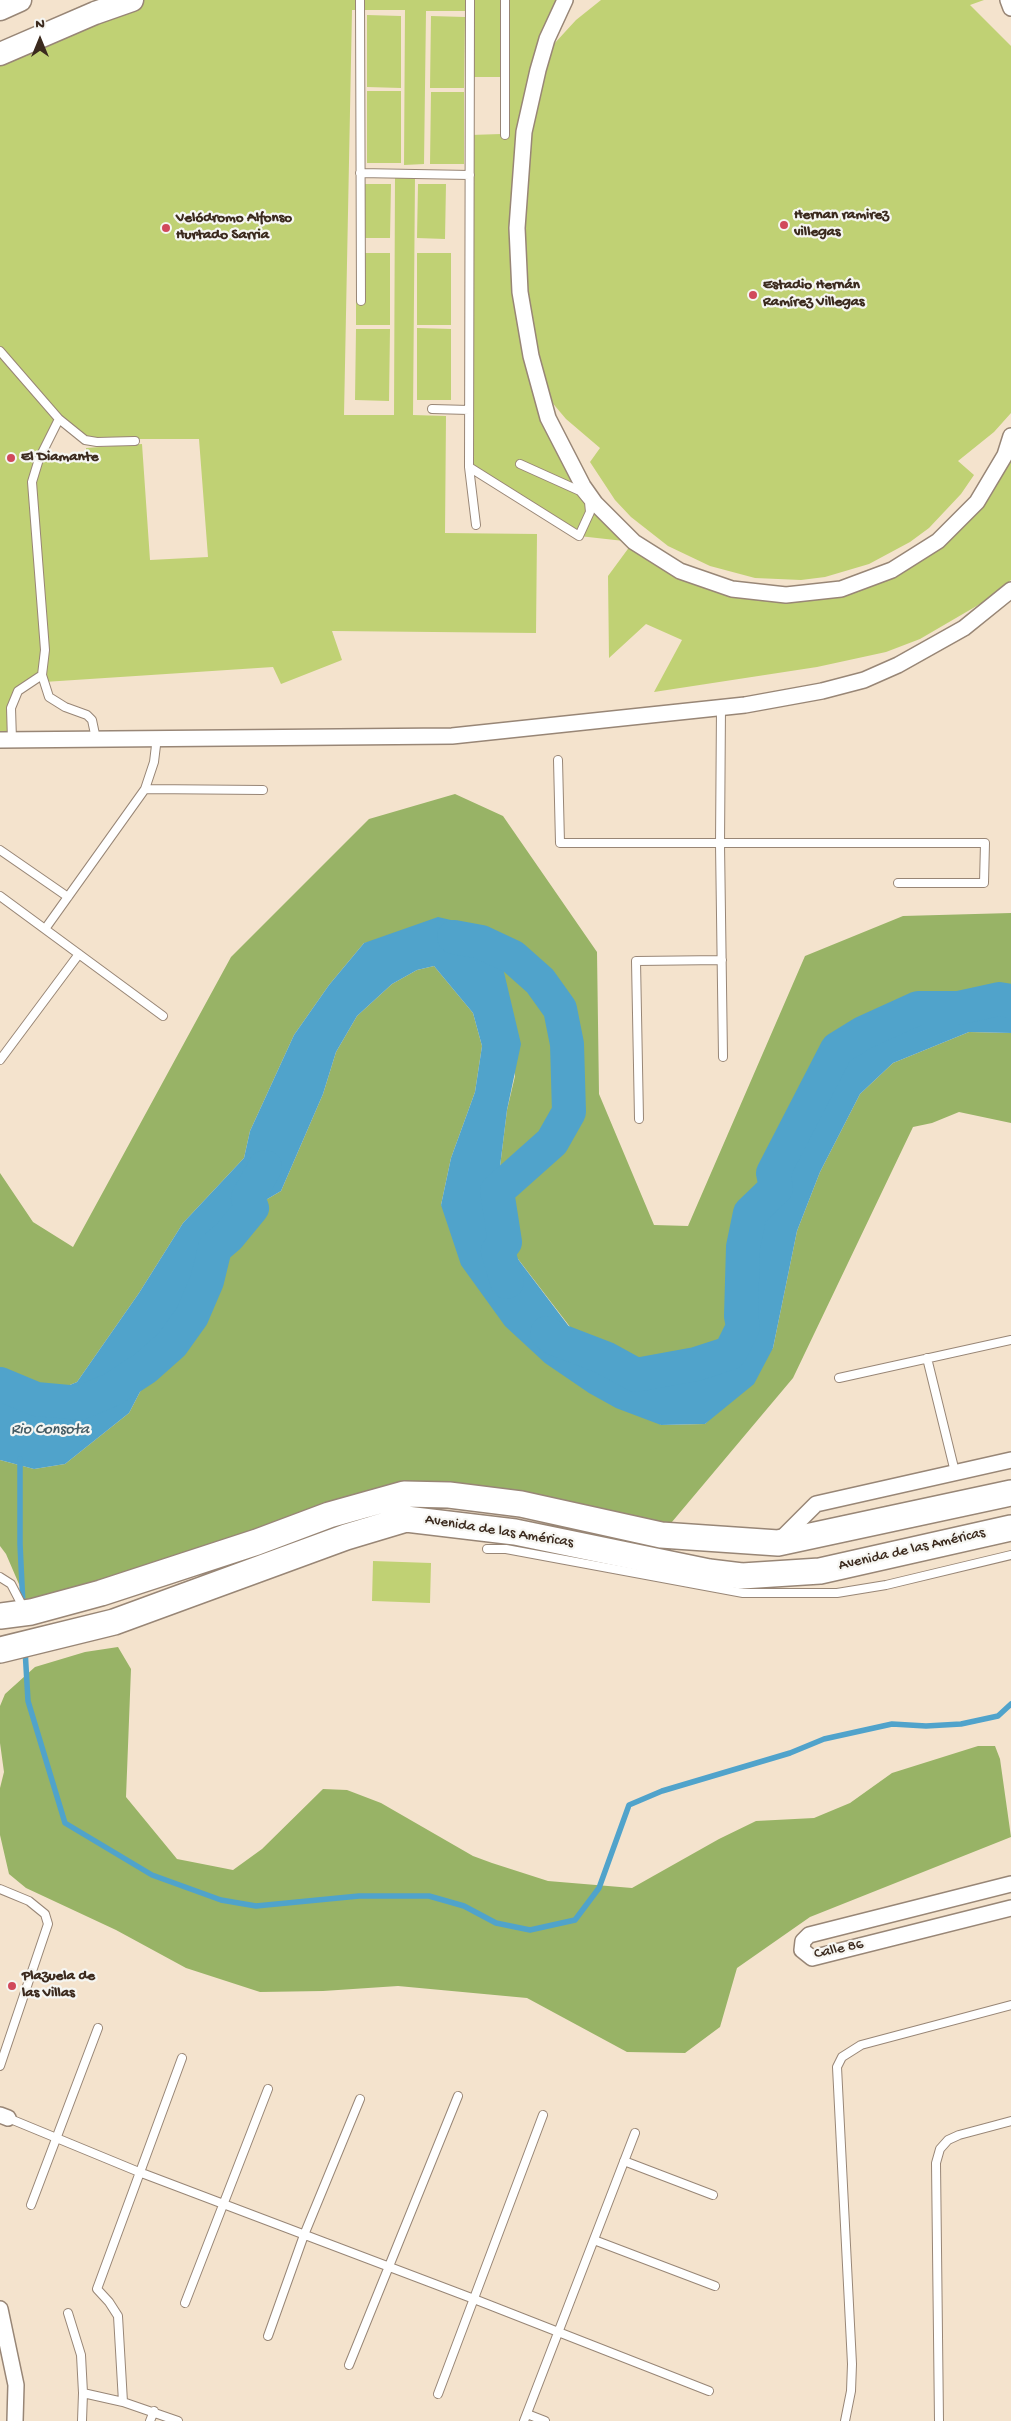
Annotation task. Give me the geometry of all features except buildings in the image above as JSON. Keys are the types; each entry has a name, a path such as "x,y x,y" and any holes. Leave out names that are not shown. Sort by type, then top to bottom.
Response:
{"main road":[{"name":"Avenida de las Américas","path":"0,1616 26,1612 101,1593 256,1542 329,1515 404,1494 449,1495 521,1504 662,1535 778,1543 1011,1493"},
{"name":"Avenida de las Américas","path":"0,1650 114,1622 346,1537 406,1519 515,1532 709,1572 742,1576 820,1571 1011,1528"}],"street":[{"path":"0,9 20,0"},
{"path":"0,54 86,16 132,0"},
{"path":"566,0 545,46 524,132 517,228 520,292 531,356 548,418 583,486 595,503 634,542 680,571 732,589 758,594 786,595 840,589 892,570 938,541 977,502 1005,455 1011,436"},
{"path":"1008,0 1011,8"},
{"path":"6,740 157,737 452,736 721,707 822,691 864,680 930,648 964,628 1011,590"},
{"path":"778,1543 816,1504 1011,1460"},
{"name":"Calle 86","path":"1011,1884 809,1935 803,1941 802,1950 812,1958 1011,1908"},
{"path":"0,2309 16,2385 15,2421"}],"lane":[{"path":"360,0 361,301"},
{"path":"470,0 469,467 476,525"},
{"path":"505,0 505,135"},
{"path":"360,173 470,174"},
{"path":"0,351 59,418 85,440 135,441"},
{"path":"432,408 469,410"},
{"path":"59,418 39,459 32,482 45,650 42,675 49,697 65,707 87,715 92,720 96,739"},
{"path":"469,467 578,536 590,512 589,502 585,496 580,491 520,464"},
{"path":"6,740 10,708 18,691 42,675"},
{"path":"721,707 720,844 724,1058"},
{"path":"45,929 145,789 154,762 157,737"},
{"path":"558,760 560,843 985,843 984,883 898,883"},
{"path":"145,789 263,790"},
{"path":"0,850 68,897"},
{"path":"0,896 163,1016"},
{"path":"0,1060 79,954"},
{"path":"639,1119 636,961 722,960"},
{"path":"839,1378 1011,1340"},
{"path":"927,1358 955,1472"},
{"path":"487,1549 506,1550 742,1593 837,1592 886,1585 1011,1554"},
{"path":"0,1576 11,1584 26,1612"},
{"path":"0,1889 29,1901 45,1914 48,1924 0,2066"},
{"path":"845,2421 851,2391 852,2364 837,2067 842,2057 860,2045 1011,2005"},
{"path":"31,2205 98,2028"},
{"path":"123,2402 118,2316 109,2302 97,2290 182,2058"},
{"path":"185,2303 268,2089"},
{"path":"350,2365 458,2096"},
{"path":"268,2336 304,2235 360,2100"},
{"path":"438,2394 543,2115"},
{"path":"4,2117 140,2172 474,2298 709,2391"},
{"path":"939,2421 936,2163 940,2149 948,2140 959,2135 1011,2121"},
{"path":"545,2421 525,2417 635,2134"},
{"path":"624,2161 713,2195"},
{"path":"594,2240 715,2286"},
{"path":"68,2313 81,2355 82,2421"},
{"path":"83,2393 154,2411 178,2421"},
{"path":"150,2421 154,2411"}],"green space":[{"path":"132,0 565,0 542,57 576,20 601,0 984,0 970,5 1011,46 1011,413 994,432 958,461 974,475 961,494 929,528 910,542 869,564 825,577 801,580 755,578 710,566 668,546 631,517 615,500 590,462 600,448 566,419 539,387 582,484 656,558 759,594 867,581 958,522 1011,436 1011,580 992,597 920,639 886,652 817,667 654,692 682,640 646,624 609,658 608,576 633,542 579,536 469,467 470,135 501,134 505,125 504,77 470,77 470,11 426,11 424,164 404,165 405,10 352,10 344,415 394,415 395,177 415,177 413,415 446,416 445,533 537,534 536,633 332,631 342,660 281,684 273,667 44,682 44,671 18,691 11,708 12,740 0,740 0,54","holes":["59,419 88,439 199,439 208,557 150,560 142,444 86,448 86,453 41,457"]},
{"path":"367,15 401,16 401,88 367,87"},
{"path":"431,16 465,17 464,88 430,88"},
{"path":"367,91 401,91 401,163 367,163"},
{"path":"431,92 464,92 464,164 430,164"},
{"path":"363,184 391,184 390,238 362,238"},
{"path":"418,184 446,184 445,239 417,238"},
{"path":"356,253 390,253 390,325 356,325"},
{"path":"417,253 451,253 451,325 417,325"},
{"path":"417,328 451,329 451,400 417,400"},
{"path":"356,329 390,329 389,401 355,400"},
{"path":"455,794 503,816 597,952 599,1094 654,1225 688,1226 805,956 903,916 1011,913 1011,1002 965,997 821,1080 790,1143 761,1227 743,1327 730,1353 670,1383 636,1375 590,1353 505,1242 497,1191 507,1110 515,1076 494,930 364,943 329,985 294,1035 250,1131 244,1158 183,1223 139,1293 77,1382 36,1399 5,1387 0,1375 0,1173 33,1222 73,1247 231,957 369,819"},
{"path":"434,966 473,1013 482,1046 475,1092 451,1158 441,1205 661,1425 705,1424 773,1348 797,1231 820,1172 860,1094 893,1063 969,1032 1011,1033 1011,1123 959,1112 932,1123 913,1127 793,1378 661,1535 404,1494 31,1612 6,1554 0,1546 0,1460 34,1469 65,1464 129,1413 215,1248 252,1208 281,1191 323,1094 336,1052 357,1016 392,984 417,970"},
{"path":"373,1561 431,1563 430,1603 372,1601"},
{"path":"118,1647 131,1669 126,1797 177,1859 233,1870 262,1849 323,1789 347,1790 381,1803 473,1856 492,1863 548,1881 632,1888 719,1839 756,1821 814,1818 850,1803 892,1773 978,1746 995,1746 1000,1759 1011,1837 810,1917 737,1968 720,2027 685,2053 627,2052 527,1998 398,1986 323,1991 260,1992 186,1968 116,1930 26,1888 9,1874 0,1835 0,1788 4,1772 0,1743 0,1706 5,1694 35,1667 85,1652"}],"water":[{"name":"Rio Consota","path":"438,917 494,930 521,1044 507,1110 497,1191 505,1242 589,1353 636,1375 670,1383 730,1353 743,1327 761,1227 790,1143 837,1050 863,1033 918,1008 946,999 965,997 1011,1002 1011,1033 969,1032 893,1063 860,1094 820,1172 797,1231 773,1348 754,1384 705,1424 661,1425 616,1408 589,1393 545,1363 505,1326 461,1265 441,1205 451,1158 475,1092 482,1046 473,1013 434,966 417,970 392,984 357,1016 336,1052 323,1094 281,1191 252,1208 215,1248 129,1413 65,1464 34,1469 0,1460 0,1375 5,1387 36,1399 77,1382 139,1293 183,1223 244,1158 250,1131 294,1035 329,985 364,943"}],"waterway":[{"path":"454,937 481,942 513,957 540,981 560,1009 567,1044 569,1112 552,1142 497,1191 505,1242 498,1251 507,1282"},
{"path":"547,1333 553,1338 605,1358 636,1375 696,1364 730,1353 743,1327 741,1316 743,1247 750,1213 776,1188 773,1173 837,1049 863,1033 918,1008 958,1008 999,999 1011,1001"},
{"path":"0,1384 36,1399 80,1403 113,1389 145,1368 172,1344 192,1316 207,1281 215,1248 229,1236 252,1208 248,1198 265,1167"},
{"path":"20,1459 20,1544 23,1605"},
{"path":"25,1649 28,1701 65,1823 152,1875 221,1900 256,1906 359,1896 429,1896 464,1906 496,1923 530,1930 575,1920 599,1888 629,1805 662,1791 790,1753 824,1739 892,1724 926,1726 961,1724 998,1716 1011,1704"}],"place":[{"name":"Hernan ramirez villegas","path":"784,225"},
{"name":"Velódromo Alfonso Hurtado Sarria","path":"166,228"},
{"name":"Estadio Hernán Ramírez Villegas","path":"753,295"},
{"name":"El Diamante","path":"11,458"},
{"name":"Plazuela de las Villas","path":"12,1986"}]}
